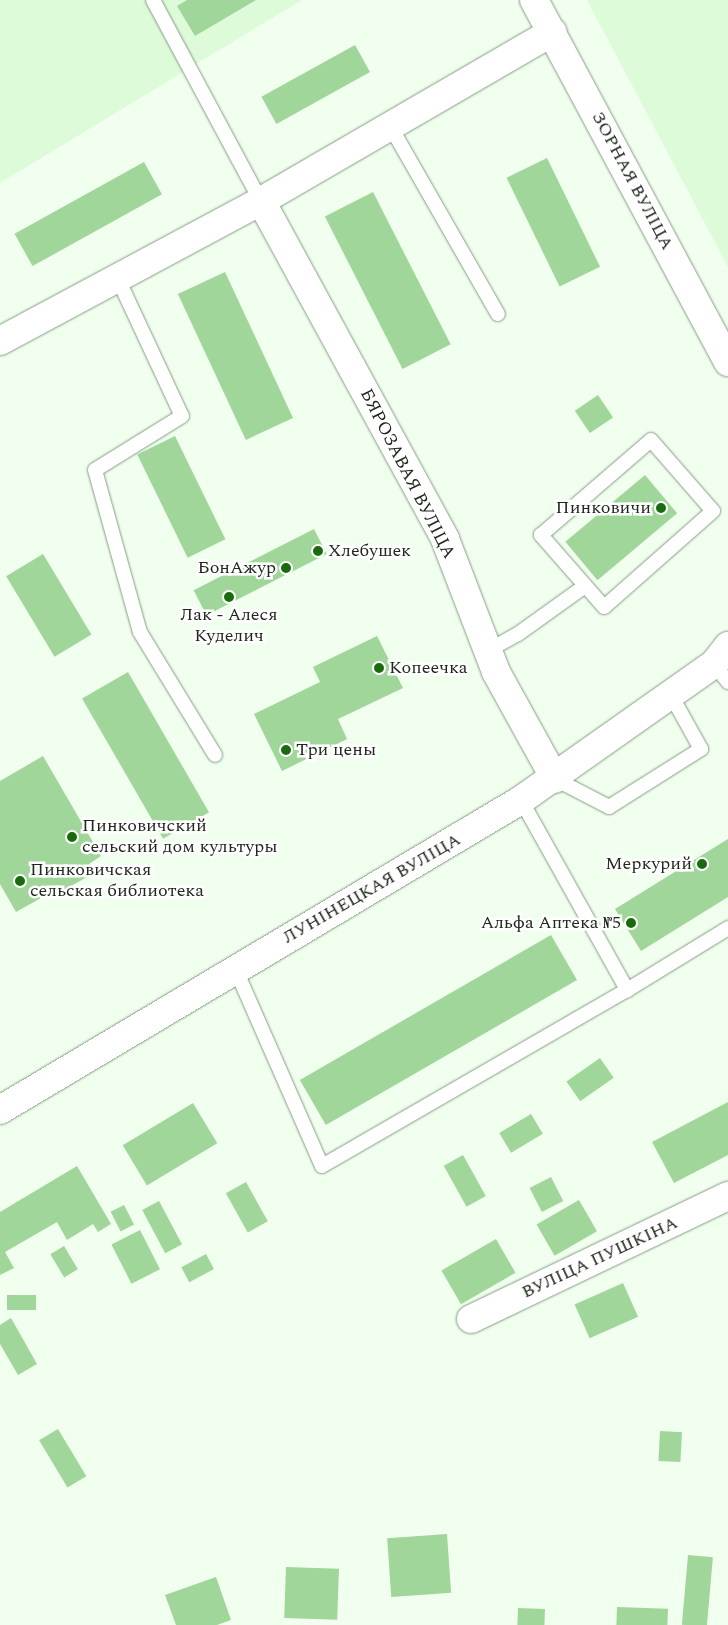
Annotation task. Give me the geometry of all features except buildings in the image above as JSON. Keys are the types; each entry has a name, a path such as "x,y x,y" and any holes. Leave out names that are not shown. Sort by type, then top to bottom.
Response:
{"street":[{"name":"ЗОРНАЯ ВУЛІЦА","path":"534,0 728,362"},
{"path":"0,341 261,201 389,124 552,32"},
{"name":"БЯРОЗАВАЯ ВУЛІЦА","path":"261,201 445,539 487,651 555,779"},
{"name":"ЛУНІНЕЦКАЯ ВУЛІЦА","path":"0,1110 235,968 521,800 555,779 670,695 723,664"},
{"name":"ВУЛІЦА ПУШКІНА","path":"470,1319 728,1196"}],"lane":[{"path":"153,0 261,201"},
{"path":"389,124 498,314"},
{"path":"118,279 182,416 95,470 140,632 215,755"},
{"path":"651,440 713,511 604,607 585,586 541,535 651,440"},
{"path":"487,651 518,634 585,586"},
{"path":"555,779 609,807 701,749 670,695"},
{"path":"521,800 627,990"},
{"path":"235,968 322,1166 627,990 728,928"}],"shaded area":[{"path":"0,0 302,0 0,183"},
{"path":"587,0 728,0 728,267"}],"place":[{"name":"Пинковичи","path":"661,508"},
{"name":"Хлебушек","path":"318,551"},
{"name":"БонАжур","path":"286,568"},
{"name":"Лак - Алеся Куделич","path":"229,597"},
{"name":"Копеечка","path":"379,668"},
{"name":"Три цены","path":"286,750"},
{"name":"Пинковичский сельский дом культуры","path":"72,837"},
{"name":"Меркурий","path":"702,864"},
{"name":"Пинковичская сельская библиотека","path":"20,881"},
{"name":"Альфа Аптека №5","path":"631,923"}]}
